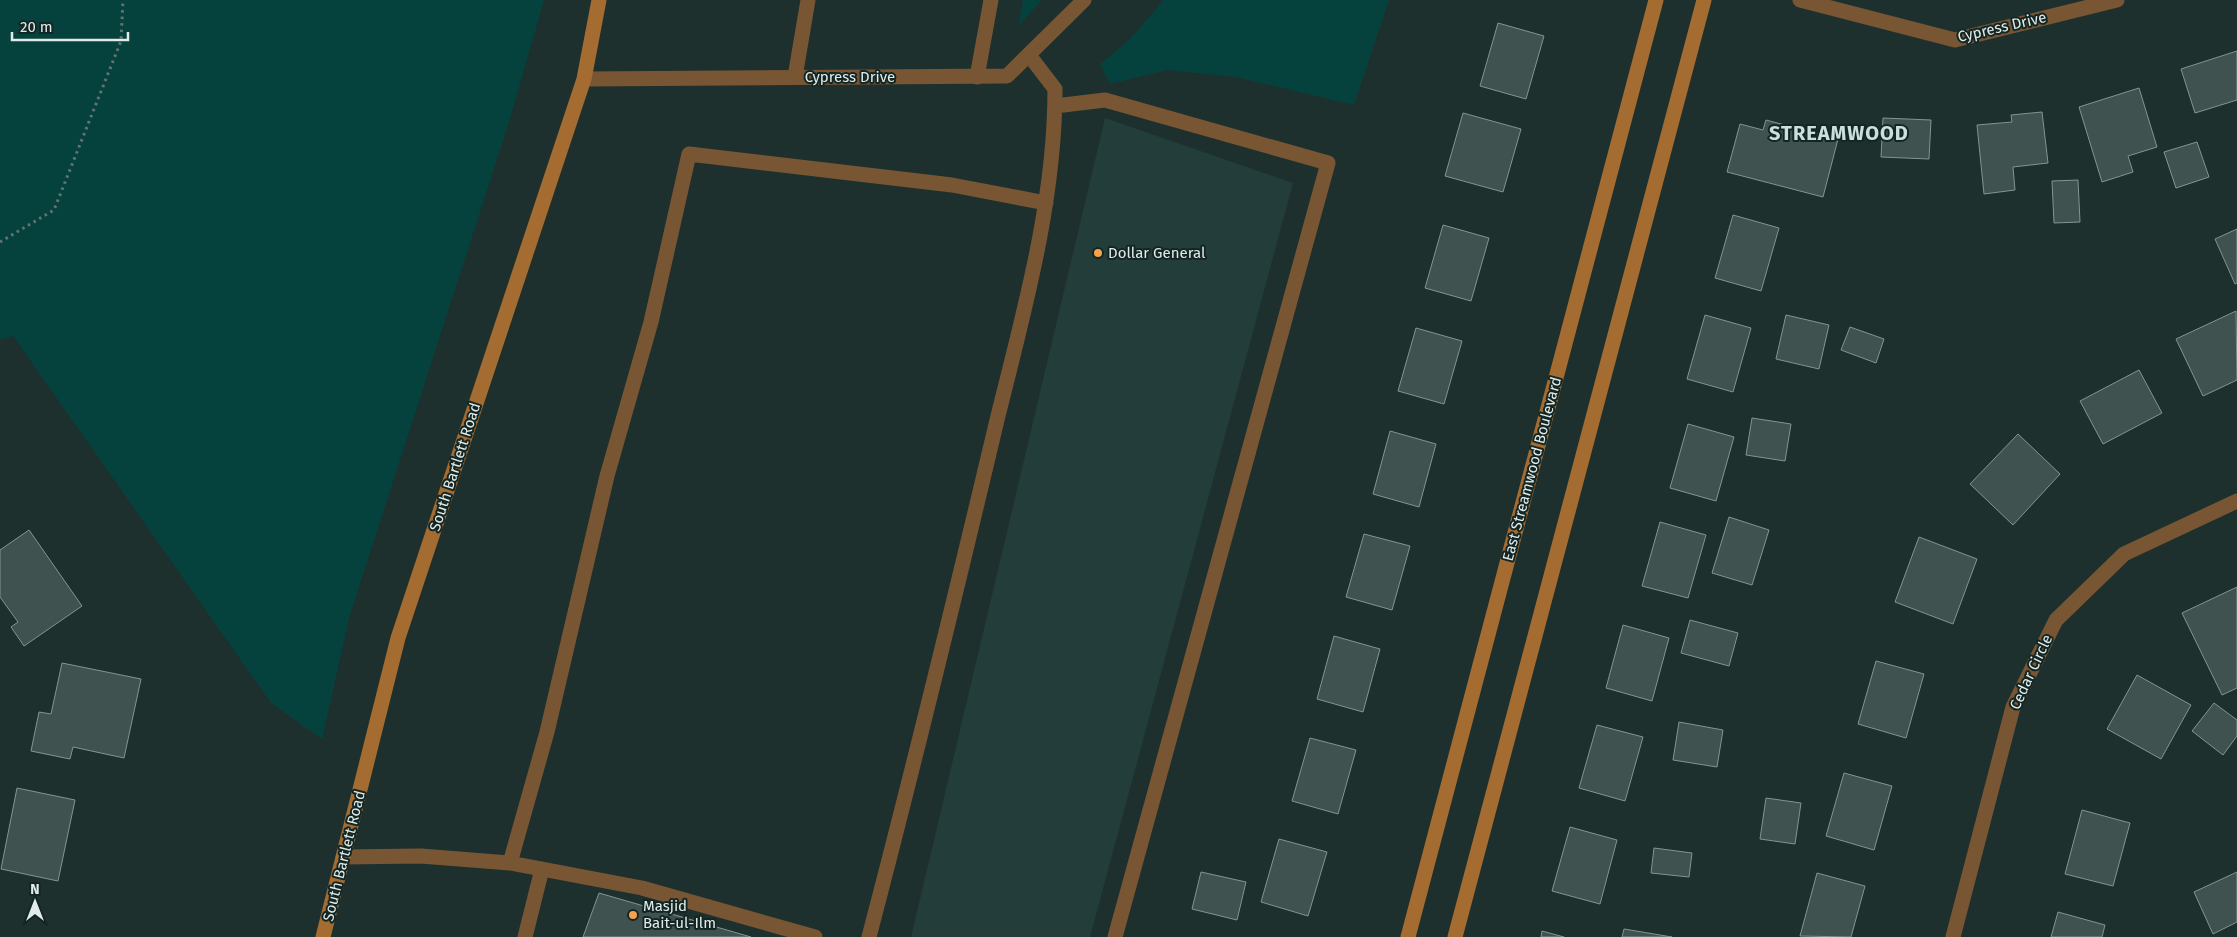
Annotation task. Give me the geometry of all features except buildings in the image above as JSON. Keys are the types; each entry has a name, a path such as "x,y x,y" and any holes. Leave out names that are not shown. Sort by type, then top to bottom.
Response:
{"street":[{"name":"South Bartlett Road","path":"323,937 398,638 584,78 599,0"},
{"path":"795,77 808,0"},
{"path":"977,77 991,0"},
{"name":"Cypress Drive","path":"584,78 1007,76 1084,0"},
{"name":"East Streamwood Boulevard","path":"1408,937 1656,0"},
{"path":"1456,937 1704,0"},
{"name":"Cypress Drive","path":"1800,0 1955,40 2117,0"},
{"path":"868,937 899,822 1021,330 1046,202 1055,90 1029,55"},
{"path":"1055,106 1105,100 1328,163 1116,937"},
{"path":"510,863 547,732 607,476 650,322 689,154 952,184 1046,202"},
{"name":"Cedar Circle","path":"1953,937 2013,707 2056,620 2124,554 2237,501"},
{"path":"343,857 422,856 510,863 642,888 815,937"},
{"path":"525,937 542,869"}],"path":[{"path":"0,242 54,210 121,41 124,0"}],"shaded area":[{"path":"0,0 544,0 509,122 349,618 322,739 271,703 13,336 0,340"},
{"path":"1023,0 1042,0 1018,26"},
{"path":"1164,0 1389,0 1354,105 1236,77 1167,70 1110,84 1100,64 1128,41"},
{"path":"1105,118 1293,183 1090,937 911,937"}],"place":[{"name":"Dollar General","path":"1098,253"},
{"name":"Masjid Bait-ul-Ilm","path":"633,915"}],"district":[{"name":"STREAMWOOD","path":"1839,133"}]}
